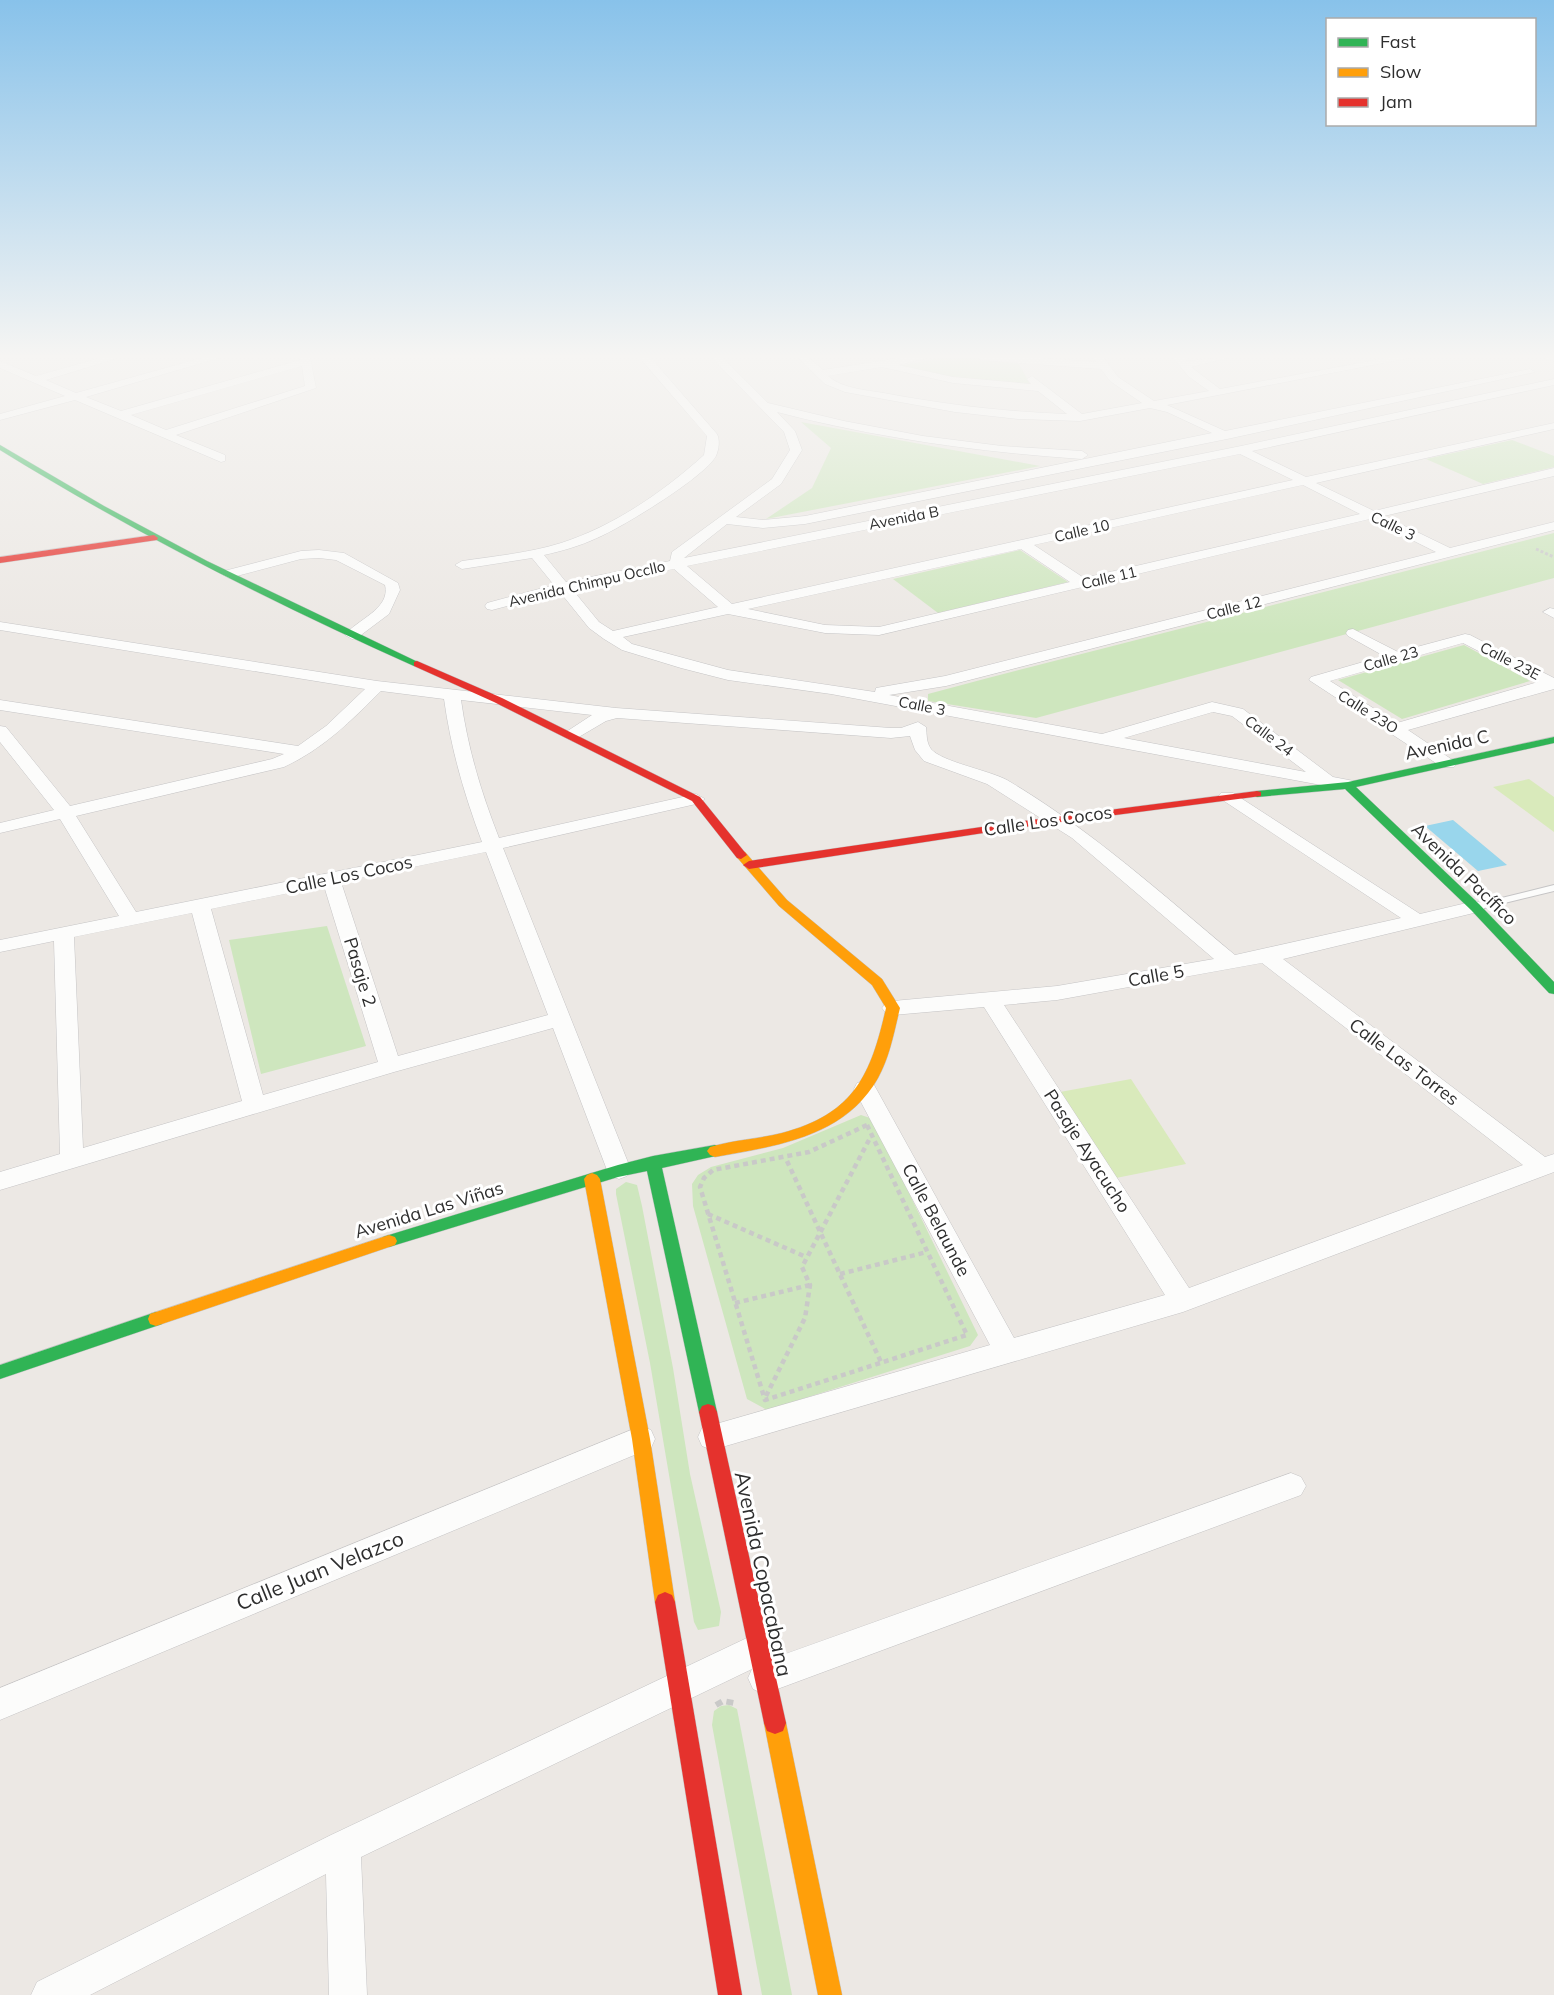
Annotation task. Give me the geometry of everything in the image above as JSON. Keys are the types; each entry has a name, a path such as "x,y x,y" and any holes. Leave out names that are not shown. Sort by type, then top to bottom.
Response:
{"street":[{"path":"5,450 80,497 154,538 352,635 498,700 696,799 783,903 877,982 893,1008"},
{"path":"203,450 221,458"},
{"path":"462,565 535,554 579,541 606,529 652,499 710,456 712,450"},
{"name":"Avenida Chimpu Occllo","path":"492,606 563,587 677,564 677,555 777,481 796,450"},
{"path":"1007,450 1114,457"},
{"name":"Avenida B","path":"724,520 744,524 783,523 1148,450"},
{"name":"Calle 3","path":"1231,450 1304,481 1449,553"},
{"name":"Avenida B","path":"677,564 1239,450"},
{"name":"Calle 10","path":"609,636 1444,450"},
{"path":"1046,454 1052,459 1053,469"},
{"name":"Calle 11","path":"730,610 834,630 879,631 1554,472"},
{"name":"Calle 12","path":"918,700 1554,526"},
{"path":"0,560 154,538"},
{"path":"1023,544 1083,584"},
{"name":"Calle 3","path":"535,554 594,626 627,647 686,665 728,675 918,700 1101,740 1348,786"},
{"path":"229,574 301,555 339,556 391,583 393,590 384,611 352,635"},
{"path":"677,564 730,610"},
{"path":"0,626 377,686 616,713 891,733 903,733 918,727"},
{"path":"1353,633 1396,657"},
{"name":"Calle 23","path":"1317,680 1465,638"},
{"name":"Calle 23E","path":"1465,638 1553,683"},
{"name":"Calle 23O","path":"1317,680 1448,763"},
{"path":"1395,729 1553,683"},
{"path":"0,828 278,763 303,752 335,728 377,686"},
{"path":"452,694 458,741 470,784 619,1170"},
{"path":"918,700 917,741 921,750 936,760 982,774 1061,820 1232,963"},
{"path":"0,705 303,752"},
{"name":"Calle 24","path":"1101,740 1212,707 1225,708 1237,712 1328,781"},
{"path":"572,736 600,717 616,713"},
{"path":"0,731 65,812 132,921"},
{"name":"Avenida C","path":"1348,786 1554,740"},
{"name":"Calle Los Cocos","path":"749,865 1227,797 1348,786"},
{"name":"Avenida Pacífico","path":"1348,786 1475,907 1554,990"},
{"path":"1227,797 1415,919"},
{"name":"Calle Los Cocos","path":"0,946 132,921 493,845 696,799"},
{"name":"Pasaje 2","path":"331,879 390,1066"},
{"path":"200,906 255,1107"},
{"name":"Calle 5","path":"893,1008 1057,993 1232,963 1475,907"},
{"path":"64,934 72,1160"},
{"name":"Calle Las Torres","path":"1266,956 1548,1165"},
{"name":"Pasaje Ayacucho","path":"990,1000 1183,1301"},
{"name":"Avenida Las Viñas","path":"0,1372 266,1280 619,1170 773,1140 795,1132 847,1110 865,1089 887,1046 893,1008"},
{"path":"0,1181 390,1066 561,1019"},
{"name":"Calle Belaunde","path":"865,1089 1007,1351"},
{"name":"Avenida Copacabana","path":"653,1162 762,1663 830,1995"},
{"path":"712,1437 1183,1301 1548,1165"},
{"path":"592,1179 641,1439 678,1688 730,1995"},
{"name":"Calle Juan Velazco","path":"0,1704 641,1439"},
{"path":"50,1995 343,1847 678,1688 762,1663 1291,1486"},
{"path":"343,1847 348,1995"}],"lane":[{"path":"1475,907 1554,888"}],"path":[{"path":"867,1125 967,1335 765,1400 700,1187 704,1178 713,1170 785,1158 832,1143 867,1125"},
{"path":"765,1400 805,1318 810,1285 802,1267 806,1257 821,1233 872,1134"},
{"path":"785,1158 881,1362"},
{"path":"708,1214 806,1257"},
{"path":"840,1274 927,1252"},
{"path":"735,1303 810,1285"},
{"path":"710,1711 723,1701 739,1705"}],"green space":[{"path":"830,450 954,450 1040,466 766,519 812,488"},
{"path":"1466,450 1539,450 1554,456 1554,467 1483,484 1426,459"},
{"path":"1554,533 1554,578 1036,718 928,701 928,694"},
{"path":"1020,550 1068,582 938,613 893,579"},
{"path":"1464,645 1530,681 1402,719 1338,680"},
{"path":"1529,779 1554,797 1554,832 1493,787"},
{"path":"327,926 366,1046 261,1074 229,940"},
{"path":"1131,1079 1186,1164 1111,1179 1060,1092"},
{"path":"861,1115 873,1119 978,1335 970,1346 767,1410 747,1399 693,1206 692,1184 698,1175 711,1167 783,1148"},
{"path":"626,1182 637,1185 642,1206 673,1368 690,1474 721,1612 719,1626 698,1630 694,1622 650,1363 616,1194 616,1189"},
{"path":"729,1705 737,1709 792,1995 762,1995 712,1725 714,1711 721,1706"}],"water":[{"path":"1453,820 1507,865 1478,871 1425,826"}],"traffic: fast":[{"path":"5,450 152,536 204,563 417,664"},
{"path":"1257,794 1348,785 1554,740"},
{"path":"1348,785 1475,907 1554,990"},
{"path":"389,1241 618,1171 715,1151"},
{"path":"653,1162 708,1412"},
{"path":"0,1372 156,1319"}],"traffic: slow":[{"path":"715,1151 784,1138 812,1129 836,1116 856,1099 872,1076 884,1046 893,1008 877,982 783,903 741,855"},
{"path":"592,1179 641,1439 665,1602"},
{"path":"156,1319 389,1241"},
{"path":"775,1723 830,1995"}],"traffic: jam":[{"path":"0,560 154,538"},
{"path":"417,664 498,700 696,799 741,855"},
{"path":"749,865 1016,825 1257,794"},
{"path":"708,1412 775,1723"},
{"path":"665,1602 730,1995"}]}
